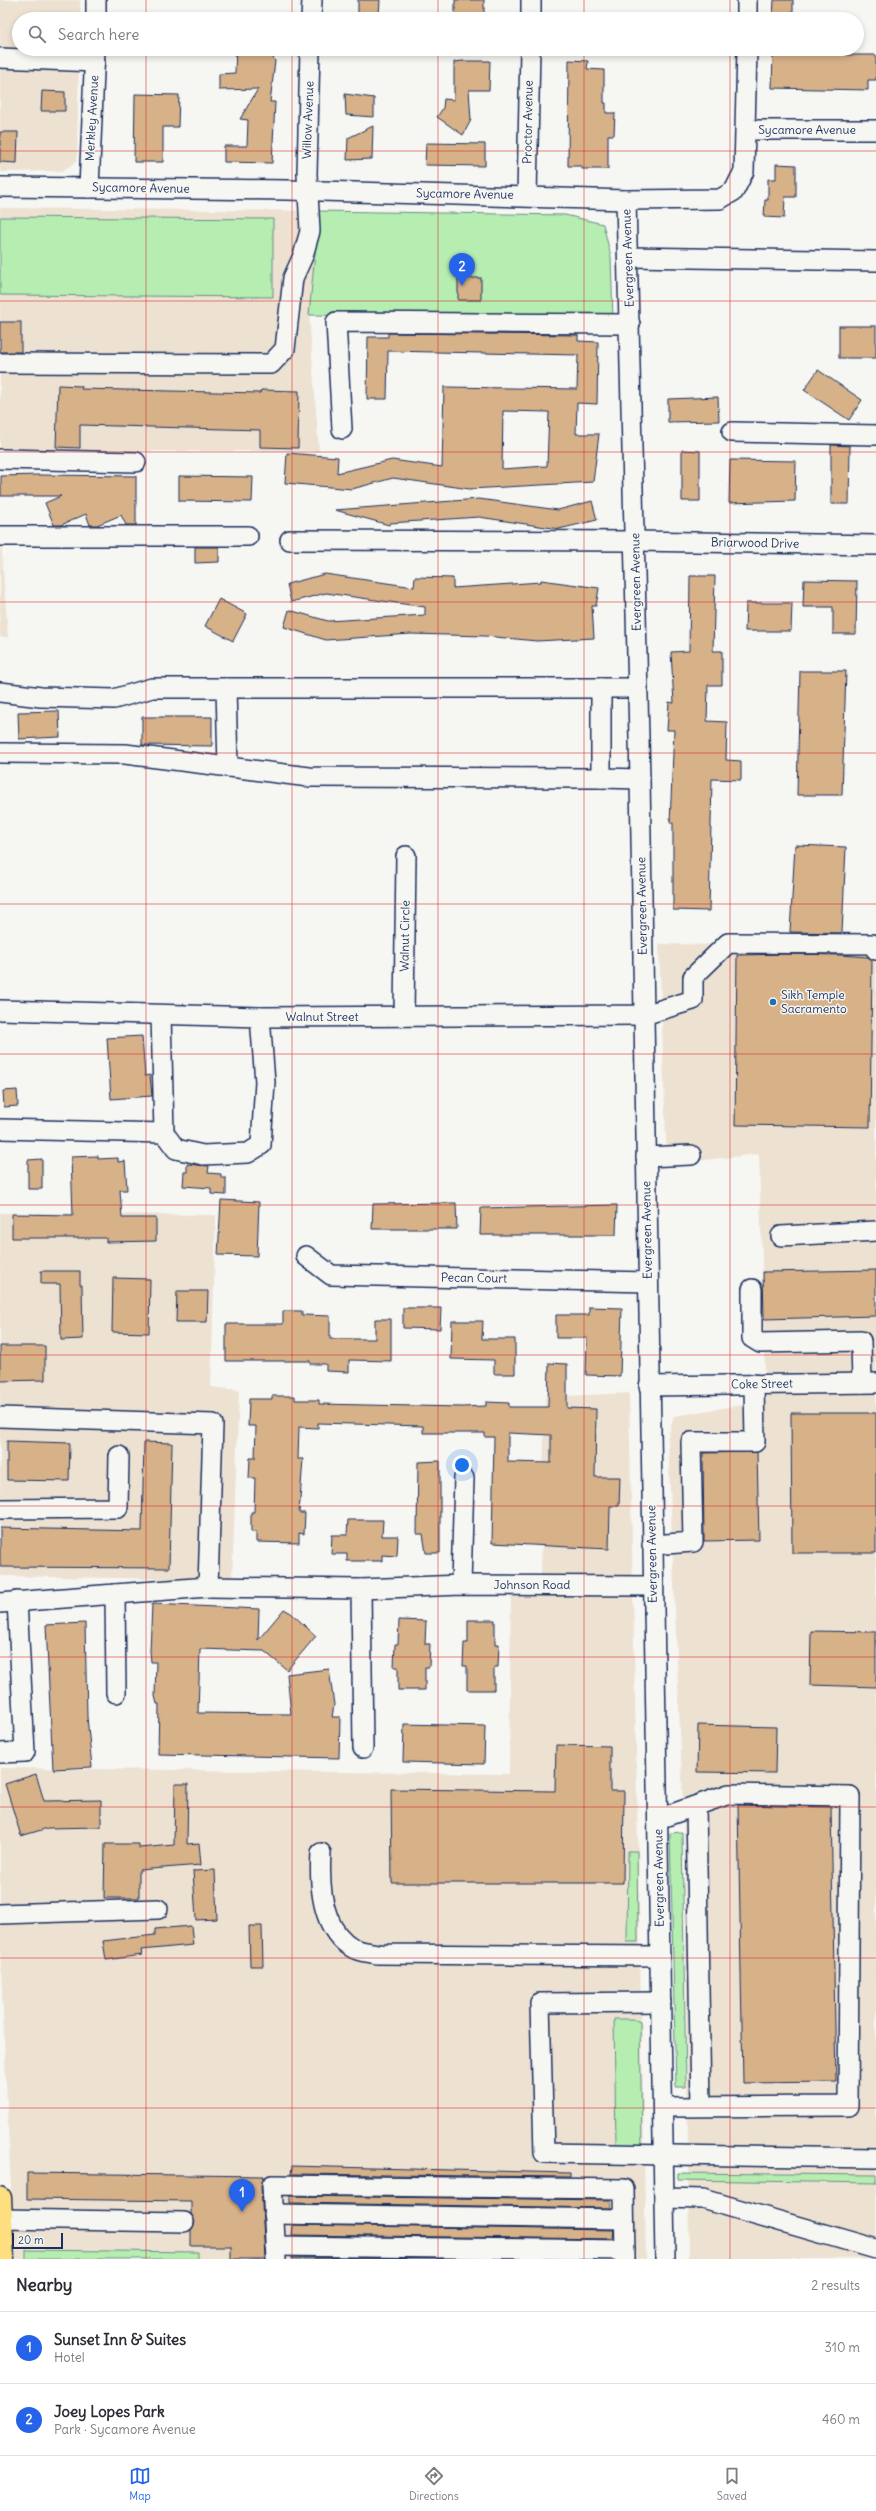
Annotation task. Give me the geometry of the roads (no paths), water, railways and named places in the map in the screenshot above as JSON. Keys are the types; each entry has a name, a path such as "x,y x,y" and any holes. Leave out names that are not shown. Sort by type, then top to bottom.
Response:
{"main road":[{"path":"0,2198 4,2259"}],"street":[{"path":"96,0 96,12"},
{"path":"311,12 312,0"},
{"path":"530,12 531,0"},
{"path":"747,0 747,12"},
{"path":"0,58 63,56"},
{"name":"Merkley Avenue","path":"89,188 95,56"},
{"name":"Willow Avenue","path":"0,363 271,364 285,349 293,278 303,256 310,231 308,191 310,56"},
{"name":"Proctor Avenue","path":"527,196 530,56"},
{"path":"746,130 747,56"},
{"name":"Sycamore Avenue","path":"0,187 308,191 626,200 720,199 734,191 744,171 746,130 876,130"},
{"name":"Evergreen Avenue","path":"626,200 640,779 652,1586 658,1820 665,2259"},
{"path":"628,257 876,261"},
{"path":"342,429 336,322 630,324"},
{"path":"732,432 876,435"},
{"path":"0,459 136,462"},
{"path":"0,536 248,536"},
{"name":"Briarwood Drive","path":"290,540 635,541 876,545"},
{"path":"0,692 41,697 114,699 152,688 638,688"},
{"path":"226,688 228,767"},
{"path":"600,778 601,688"},
{"path":"0,753 125,754 309,776 640,779"},
{"name":"Walnut Circle","path":"404,1016 406,856"},
{"name":"Walnut Street","path":"0,1010 260,1017 644,1015 693,1000 693,977 728,944 872,944 876,950"},
{"path":"161,1015 164,1133 176,1149 203,1155 248,1153 261,1145 265,1082 260,1017"},
{"path":"0,1129 164,1133"},
{"path":"646,1157 691,1155"},
{"path":"781,1236 876,1231"},
{"name":"Pecan Court","path":"306,1256 331,1275 648,1282"},
{"path":"752,1289 752,1338 760,1343 868,1341 869,1383"},
{"name":"Coke Street","path":"649,1386 869,1383"},
{"path":"652,1545 693,1542 691,1442 755,1442 754,1384"},
{"path":"0,1416 213,1424 208,1587"},
{"path":"0,1509 118,1508 119,1456"},
{"path":"461,1585 464,1478"},
{"name":"Johnson Road","path":"8,1602 208,1587 361,1590 461,1585 652,1586"},
{"path":"361,1590 363,1748"},
{"path":"115,1594 116,1693"},
{"path":"0,1753 25,1752 8,1602"},
{"path":"658,1820 729,1794 850,1796 848,2106 663,2107"},
{"path":"696,1806 701,2106"},
{"path":"321,1854 320,1872 327,1917 338,1934 353,1948 377,1954 660,1956"},
{"path":"0,1914 158,1909"},
{"path":"661,2002 540,2003 544,2153 663,2153 876,2158"},
{"path":"272,2185 624,2189 625,2254 275,2252 273,2214 272,2185"},
{"path":"664,2198 703,2199 876,2249"},
{"path":"273,2214 624,2219"},
{"path":"1,2219 184,2222"}],"place":[{"name":"Joey Lopes Park","path":"462,286"},
{"name":"Sikh Temple Sacramento","path":"773,1002"},
{"name":"Sunset Inn & Suites","path":"242,2212"}]}
